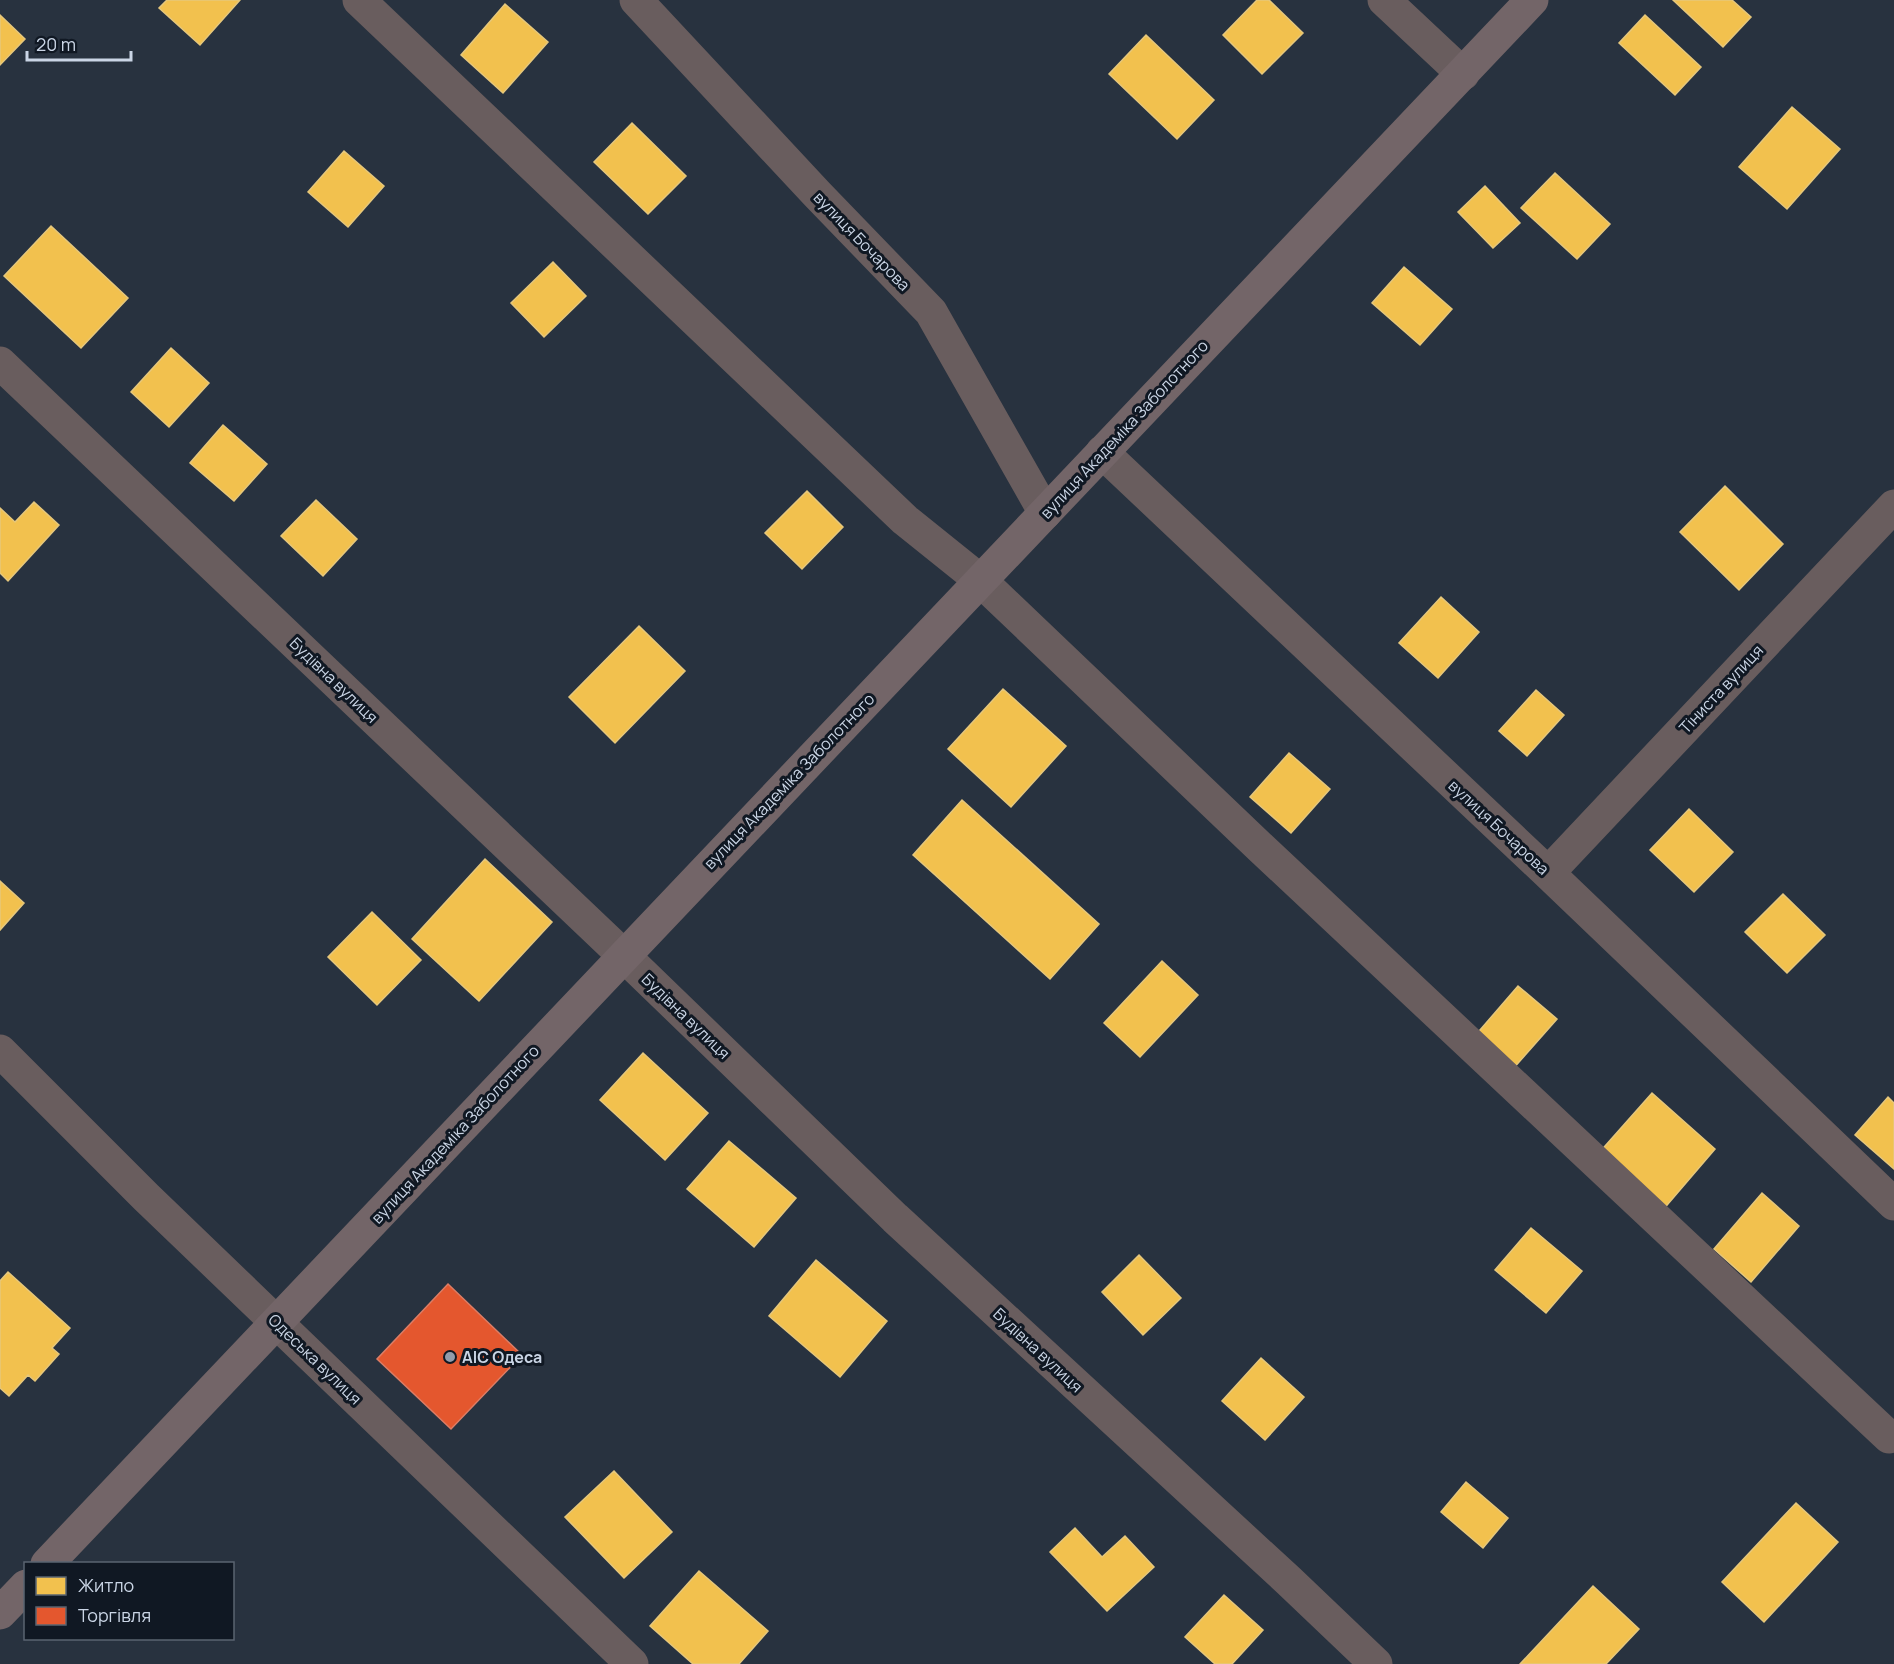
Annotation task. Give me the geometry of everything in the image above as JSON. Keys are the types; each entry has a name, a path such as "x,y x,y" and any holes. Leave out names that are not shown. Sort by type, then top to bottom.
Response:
{"main road":[{"name":"вулиця Академіка Заболотного","path":"48,1562 1532,0"},
{"path":"0,1613 24,1588"}],"street":[{"path":"359,0 905,520 981,581 1270,856 1889,1437"},
{"name":"вулиця Бочарова","path":"636,0 931,312 1045,513"},
{"path":"1384,0 1463,74"},
{"name":"Будівна вулиця","path":"0,363 623,955 895,1218 1376,1664"},
{"name":"вулиця Бочарова","path":"1102,452 1894,1203"},
{"name":"Тіниста вулиця","path":"1548,873 1894,506"},
{"name":"Одеська вулиця","path":"0,1051 146,1197 632,1664"}],"building: Житло":[{"path":"167,0 240,0 200,45 159,8"},
{"path":"1257,0 1269,0 1303,33 1262,74 1223,35"},
{"path":"1673,0 1732,0 1751,17 1723,47"},
{"path":"505,4 548,42 503,93 461,55"},
{"path":"0,15 25,39 0,65"},
{"path":"1645,15 1701,67 1675,95 1619,43"},
{"path":"1146,35 1214,100 1177,139 1109,74"},
{"path":"1792,107 1840,149 1787,209 1739,167"},
{"path":"632,123 686,176 648,214 594,162"},
{"path":"344,151 384,186 348,227 308,192"},
{"path":"1555,173 1610,224 1577,259 1521,208"},
{"path":"1485,186 1520,223 1493,248 1458,212"},
{"path":"51,226 128,298 81,348 4,276"},
{"path":"553,262 586,296 544,337 511,303"},
{"path":"1404,267 1452,309 1420,345 1372,303"},
{"path":"171,348 209,383 169,427 131,392"},
{"path":"223,425 267,464 234,501 190,463"},
{"path":"1725,486 1783,544 1739,590 1680,532"},
{"path":"807,491 843,527 802,569 765,533"},
{"path":"316,500 357,539 323,576 281,536"},
{"path":"34,502 59,525 8,581 0,573 0,508 15,522"},
{"path":"1441,597 1479,632 1438,678 1399,643"},
{"path":"639,626 685,671 615,743 569,697"},
{"path":"1003,689 1066,746 1011,807 948,749"},
{"path":"1536,690 1564,715 1527,756 1499,731"},
{"path":"1289,753 1330,789 1291,833 1250,797"},
{"path":"962,800 1099,924 1050,979 913,855"},
{"path":"1689,809 1733,852 1694,892 1650,850"},
{"path":"485,859 552,922 479,1001 412,939"},
{"path":"0,881 24,903 0,930"},
{"path":"1783,894 1825,935 1787,973 1745,932"},
{"path":"372,912 421,960 377,1005 328,957"},
{"path":"1162,961 1198,995 1140,1057 1104,1023"},
{"path":"1518,986 1557,1019 1512,1070 1474,1037"},
{"path":"643,1053 708,1113 665,1160 600,1100"},
{"path":"1652,1093 1715,1149 1662,1211 1598,1154"},
{"path":"1888,1097 1894,1103 1894,1169 1855,1135"},
{"path":"729,1141 796,1198 754,1247 687,1189"},
{"path":"1762,1193 1799,1226 1751,1282 1714,1249"},
{"path":"1531,1228 1582,1271 1546,1313 1495,1270"},
{"path":"1139,1255 1181,1298 1143,1335 1102,1292"},
{"path":"816,1260 887,1321 840,1377 769,1316"},
{"path":"8,1272 70,1328 52,1348 59,1354 35,1381 28,1375 9,1396 0,1388 0,1281"},
{"path":"1261,1358 1304,1397 1265,1440 1222,1401"},
{"path":"614,1471 672,1532 624,1578 565,1517"},
{"path":"1466,1482 1508,1518 1483,1548 1441,1512"},
{"path":"1796,1503 1838,1542 1764,1622 1722,1582"},
{"path":"1075,1528 1102,1557 1125,1536 1154,1567 1107,1611 1050,1552"},
{"path":"699,1571 768,1631 739,1664 693,1664 650,1626"},
{"path":"1593,1586 1639,1629 1606,1664 1520,1664"},
{"path":"1224,1595 1263,1630 1232,1664 1215,1664 1185,1637"}],"building: Торгівля":[{"name":"АІС Одеса","path":"448,1284 522,1355 451,1429 377,1359"}],"place":[{"name":"АІС Одеса","path":"450,1357"}]}
